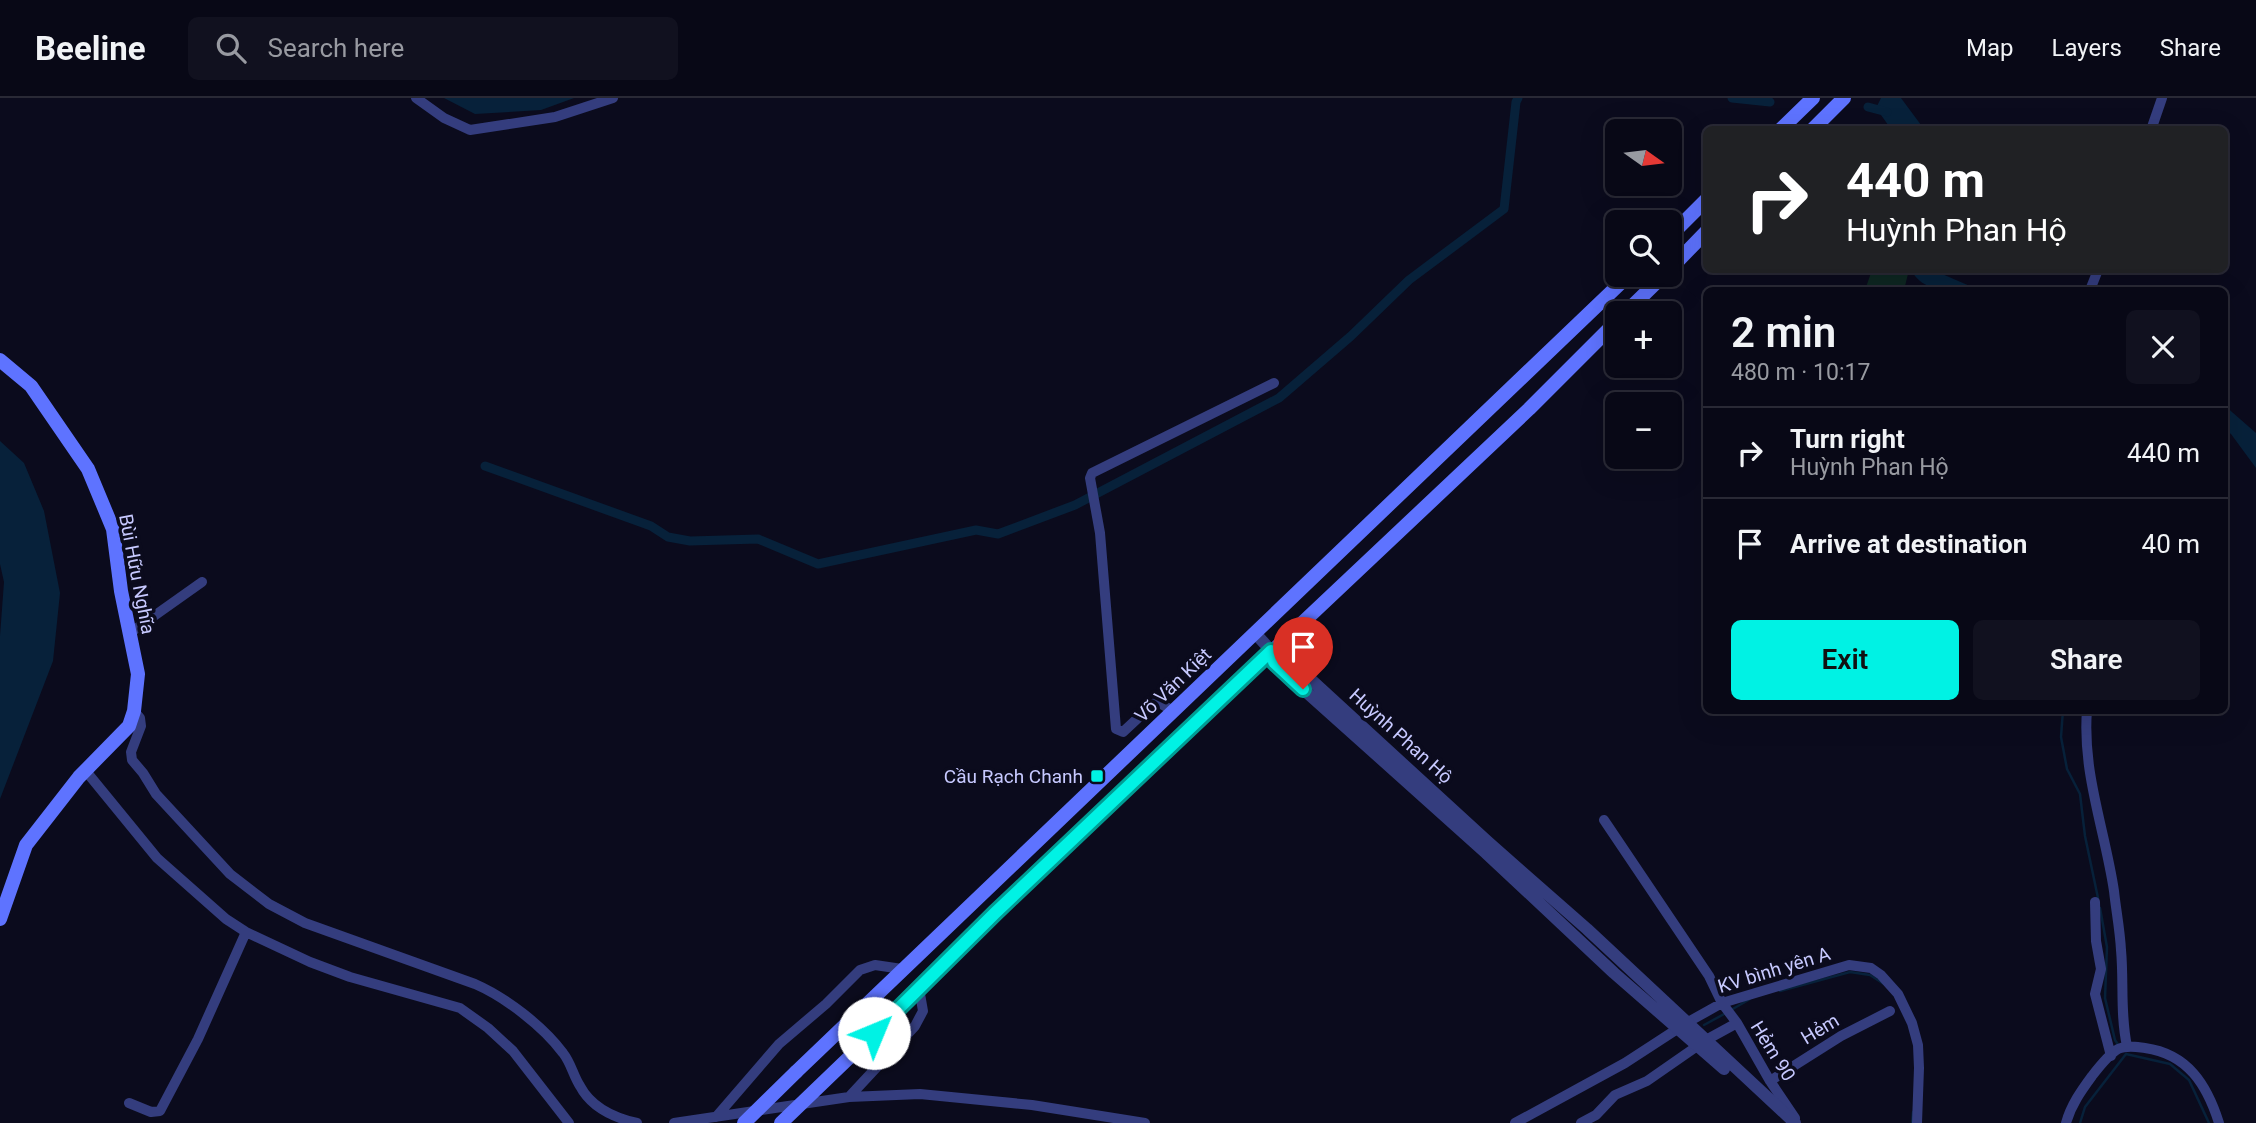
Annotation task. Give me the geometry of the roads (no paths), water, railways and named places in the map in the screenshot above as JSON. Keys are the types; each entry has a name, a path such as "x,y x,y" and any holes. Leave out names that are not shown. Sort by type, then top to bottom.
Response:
{"main road":[{"path":"1784,126 1813,98"},
{"path":"1816,126 1844,98"},
{"path":"1682,224 1703,203"},
{"path":"1682,257 1703,235"},
{"name":"Võ Văn Kiệt","path":"744,1123 1616,287"},
{"path":"1637,301 1652,287"},
{"path":"781,1123 1005,903 1529,409 1605,333"},
{"name":"Bùi Hữu Nghĩa","path":"0,360 31,386 88,469 113,529 138,674 134,711 129,726 87,768"},
{"path":"0,919 26,845 87,768"}],"street":[{"path":"416,98 444,118 470,130 555,117 613,98"},
{"path":"2152,126 2162,98"},
{"path":"1174,711 1158,702 1123,732 1116,729 1092,472 1274,383"},
{"path":"130,633 202,582"},
{"name":"Huỳnh Phan Hộ","path":"1255,634 1273,652 1283,654 1683,1025 1782,1123"},
{"path":"134,711 140,718 141,726 131,752 132,760 156,794 226,871 269,904 305,923 475,984 500,996 559,1048 569,1062 580,1088 598,1106 611,1115 637,1123"},
{"path":"2087,714 2088,769 2109,862 2121,951 2125,1047"},
{"path":"87,768 157,858 226,919 246,932 349,977 460,1008 488,1028 513,1051 569,1123"},
{"path":"1604,820 1709,976 1736,1021"},
{"path":"2095,902 2101,968 2095,994 2112,1054"},
{"path":"129,1103 151,1112 160,1111 198,1039 246,932"},
{"path":"716,1117 779,1044 826,1004 860,970 875,965 902,970"},
{"name":"KV bình yên A","path":"1515,1123 1625,1063 1683,1025 1724,1004 1849,965 1871,968 1881,975 1898,994 1916,1035 1919,1068 1917,1123"},
{"path":"849,1097 893,1052 919,1020 923,1006 919,988"},
{"name":"Hẻm","path":"1770,1081 1841,1036 1890,1011"},
{"name":"Hẻm 90","path":"1581,1123 1596,1115 1615,1095 1647,1081 1736,1021 1797,1123"},
{"name":"Huỳnh Phan Hộ","path":"1702,1043 1797,1123"},
{"path":"2066,1123 2078,1096 2112,1054 2125,1047 2166,1053 2183,1063 2202,1082 2219,1123"},
{"path":"674,1123 849,1097 906,1094 942,1095 1032,1105 1145,1123"}],"water":[{"path":"444,98 574,98 541,110 475,114"},
{"path":"1881,98 1901,98 1922,126 1889,126 1876,108"},
{"path":"1913,273 1940,273 1972,287 1930,287"},
{"path":"2228,408 2256,433 2256,468 2228,432"},
{"path":"0,441 24,463 44,511 60,593 53,661 0,799 0,636 4,582 0,564"}],"waterway":[{"path":"485,466 651,526 668,537 690,541 758,539 818,564 976,530 998,534 1075,505 1279,398 1351,336 1409,280 1504,209 1518,98"},
{"path":"1732,98 1770,102"},
{"path":"1868,107 1887,112"},
{"path":"2063,714 2061,737 2067,769 2080,794 2085,836 2098,898"},
{"path":"2100,908 2107,947 2105,998 2115,1040 2119,1046"},
{"path":"1780,991 1850,972 1870,975 1884,984"},
{"path":"1731,1010 1750,999"},
{"path":"1704,1025 1726,1013"},
{"path":"2080,1123 2085,1107 2126,1054 2170,1064 2189,1080 2209,1123"},
{"path":"1912,1123 1913,1112"}],"place":[{"name":"Cầu Rạch Chanh","path":"1097,776"}]}
